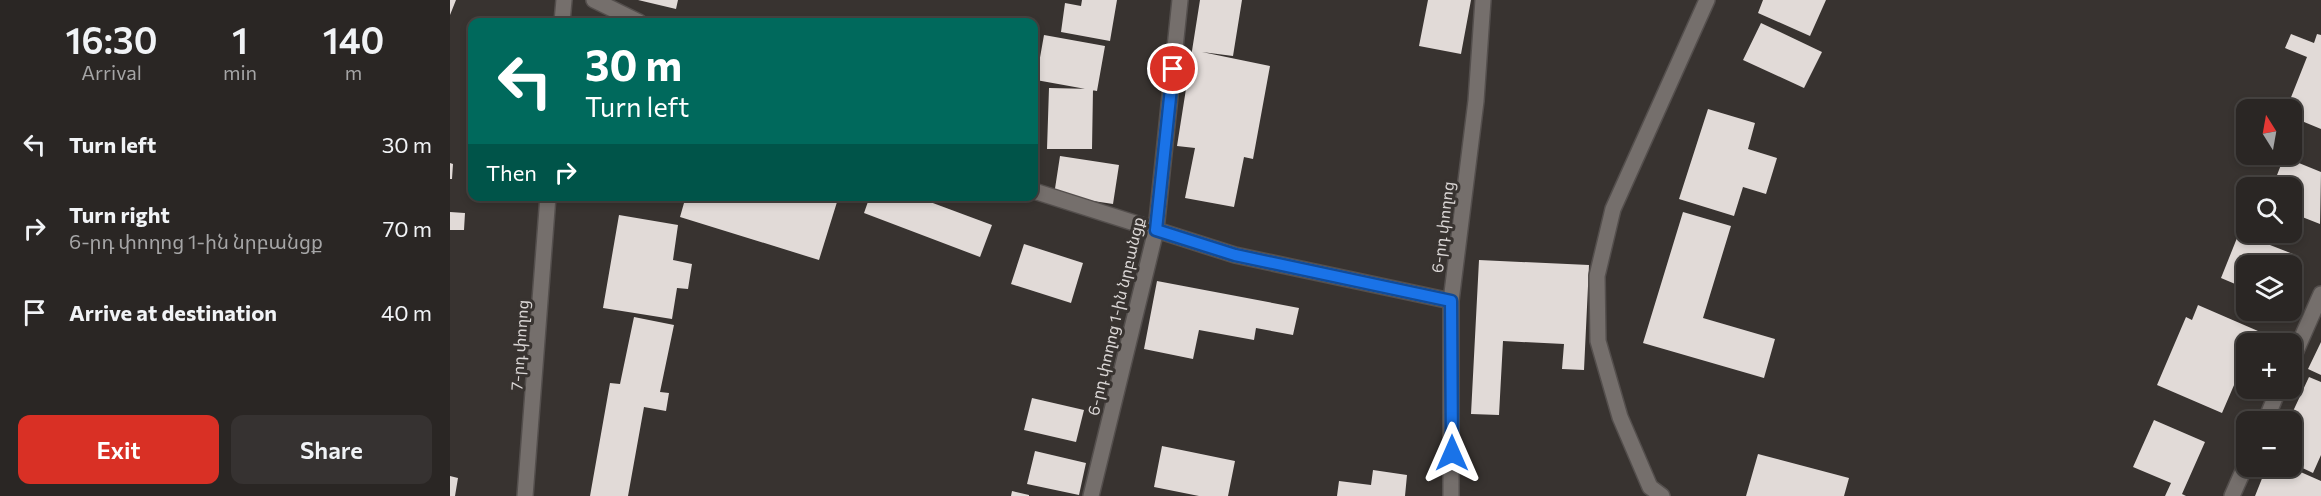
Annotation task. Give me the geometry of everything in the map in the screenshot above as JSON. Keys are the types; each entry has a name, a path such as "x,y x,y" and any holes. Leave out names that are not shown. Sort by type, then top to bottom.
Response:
{"street":[{"path":"562,18 564,0"},
{"path":"594,0 631,18"},
{"name":"6-րդ փողոց 1-ին նրբանցք","path":"1091,496 1156,230 1180,0"},
{"name":"6-րդ փողոց","path":"1451,496 1451,301 1476,101 1483,0"},
{"path":"1662,496 1650,487 1620,417 1598,341 1598,276 1613,209 1707,0"},
{"path":"1038,191 1235,255 1451,301"},
{"name":"7-րդ փողոց","path":"525,496 548,201"},
{"path":"2302,337 2321,294"},
{"path":"2232,496 2240,477"}],"building":[{"path":"450,0 456,0 450,15"},
{"path":"638,0 678,0 676,9"},
{"path":"1082,0 1117,0 1110,41 1061,32 1065,3 1081,6"},
{"path":"1200,0 1242,0 1233,56 1202,52 1270,66 1253,159 1244,157 1234,207 1185,198 1195,148 1177,146"},
{"path":"1428,0 1471,0 1461,54 1419,46"},
{"path":"1763,0 1826,0 1810,36 1758,13"},
{"path":"1761,23 1822,52 1804,88 1743,60"},
{"path":"2291,34 2314,43 2317,34 2321,35 2321,129 2302,121 2302,99 2290,99 2307,57 2285,48"},
{"path":"1044,35 1105,46 1097,91 1038,80"},
{"path":"1049,88 1093,89 1092,149 1047,149"},
{"path":"1708,109 1755,123 1748,149 1777,158 1766,194 1743,187 1734,216 1679,199"},
{"path":"1060,156 1119,165 1113,204 1054,195"},
{"path":"450,163 453,164 452,179 450,179"},
{"path":"2302,164 2321,172 2320,224 2302,217 2302,177 2276,177 2281,165"},
{"path":"685,201 837,202 819,260 680,217"},
{"path":"868,201 927,201 992,225 980,257 864,213"},
{"path":"450,212 465,213 464,230 450,230"},
{"path":"1683,212 1731,226 1703,318 1775,339 1764,378 1643,343"},
{"path":"619,215 678,225 673,260 692,264 688,289 677,288 672,319 603,308"},
{"path":"2236,240 2236,243 2265,243 2293,254 2236,255 2236,284 2221,278"},
{"path":"1024,244 1083,263 1071,303 1011,284"},
{"path":"1479,260 1589,265 1584,370 1562,369 1564,344 1503,341 1499,415 1471,414"},
{"path":"1157,281 1299,308 1293,335 1256,328 1254,340 1199,330 1193,359 1144,349"},
{"path":"2198,305 2258,331 2257,333 2236,333 2236,381 2222,413 2157,385 2186,317 2192,320"},
{"path":"634,317 674,325 660,392 669,393 666,411 644,407 628,496 590,496 610,383 620,384"},
{"path":"2321,342 2321,375 2308,369"},
{"path":"2309,377 2321,382 2321,455 2313,473 2302,468 2302,411 2293,411 2299,399 2302,399 2302,392"},
{"path":"1032,398 1084,410 1076,442 1024,430"},
{"path":"2154,420 2205,442 2182,494 2186,496 2165,496 2171,483 2133,467"},
{"path":"1162,446 1235,461 1228,496 1199,496 1154,487"},
{"path":"1035,451 1086,463 1079,495 1027,484"},
{"path":"1758,454 1849,478 1844,496 1746,496"},
{"path":"1373,470 1407,475 1405,496 1337,496 1339,481 1371,485"},
{"path":"2302,473 2321,481 2321,496 2255,496 2263,477 2302,477"},
{"path":"450,476 458,478 455,496 450,496"},
{"path":"1012,491 1029,495 1029,496 1011,496"}],"route":[{"path":"1173,69 1156,230 1235,255 1451,301 1452,453"}]}
